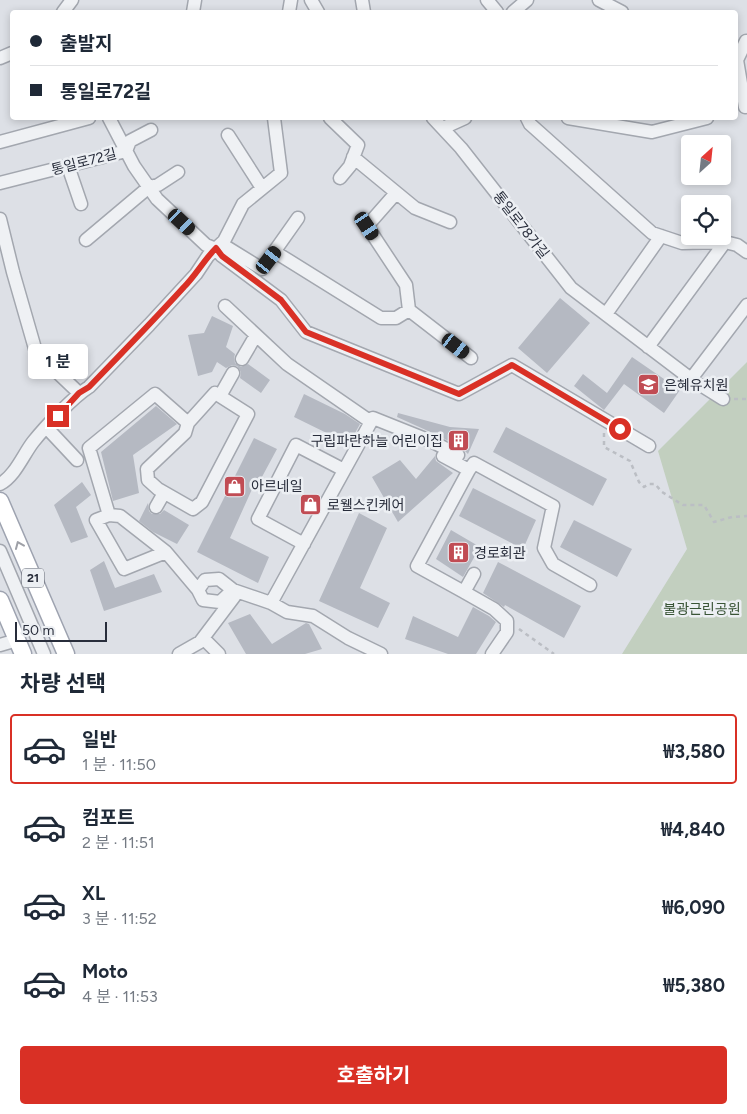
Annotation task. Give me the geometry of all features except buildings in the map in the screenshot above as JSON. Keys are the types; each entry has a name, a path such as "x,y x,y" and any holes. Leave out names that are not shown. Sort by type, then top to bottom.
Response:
{"main road":[{"name":"21","path":"0,501 66,654"},
{"path":"0,600 20,647"}],"street":[{"path":"487,0 495,10"},
{"path":"515,10 527,0"},
{"path":"598,0 618,10"},
{"path":"738,58 746,40"},
{"path":"738,70 742,108"},
{"path":"0,142 82,120"},
{"path":"110,120 126,151"},
{"path":"0,484 7,480 34,441 79,393 89,387 196,274 208,256 224,241 244,204 281,173 274,120"},
{"path":"332,120 358,145 350,166 340,178"},
{"name":"통일로78가길","path":"435,120 461,148 571,288 691,379 723,399"},
{"path":"443,128 461,120"},
{"path":"528,120 530,124 652,233 681,243"},
{"path":"595,120 652,132 699,120"},
{"path":"126,151 130,140 151,130"},
{"path":"228,135 262,188"},
{"name":"통일로72길","path":"0,184 126,151 157,199 206,245 216,248 228,248 262,268 298,218"},
{"path":"353,157 414,208 450,222"},
{"path":"68,166 80,204"},
{"path":"86,240 149,187 158,185 178,172"},
{"path":"396,193 367,226 406,285 409,310 471,358"},
{"path":"0,220 36,352 79,393"},
{"path":"606,314 661,236"},
{"path":"731,244 747,252"},
{"path":"648,347 723,245"},
{"name":"통일로72길","path":"216,248 222,256 281,300 306,332 459,394 512,365 605,420"},
{"path":"275,252 382,318 396,318 409,310"},
{"path":"691,379 747,305"},
{"path":"225,306 287,364 370,422"},
{"path":"242,359 256,335"},
{"path":"220,396 233,374"},
{"path":"215,393 220,396 248,414 202,502 193,509 158,489 148,480 147,469 185,433 188,423 215,393"},
{"path":"109,515 89,448 155,394 188,423"},
{"path":"271,603 373,418 433,442 458,455"},
{"path":"605,420 649,446"},
{"path":"47,428 77,460"},
{"path":"304,544 258,519 296,445 344,470"},
{"path":"439,454 469,470"},
{"path":"492,654 506,632 508,621 494,609 417,566 474,463 553,506 544,548 553,564 590,585"},
{"path":"156,506 164,493"},
{"path":"166,552 124,569 96,520 109,515 120,516 142,529 166,552 198,590 203,600 220,602 233,590"},
{"path":"0,551 44,654"},
{"path":"464,592 474,574"},
{"path":"198,590 205,580 219,579 233,590 271,603 287,612 313,616 348,638 381,654"},
{"path":"179,654 200,642 234,597 233,590"},
{"path":"203,638 219,654"},
{"path":"0,645 20,647"}],"path":[{"path":"605,420 604,447 630,461 639,482 644,487 649,484 655,484 662,492 683,505 704,505 714,522 732,517 747,516"},
{"path":"508,621 554,654"}],"green space":[{"name":"불광근린공원","path":"747,362 747,654 622,654 687,549 658,451"}],"place":[{"name":"은혜유치원","path":"648,385"},
{"name":"구립파란하늘 어린이집","path":"459,441"},
{"name":"아르네일","path":"235,486"},
{"name":"로웰스킨케어","path":"311,505"},
{"name":"경로회관","path":"458,553"}],"route":[{"path":"58,416 149,325 196,274 216,248 222,256 281,300 306,332 459,394 512,365 620,429"}]}
